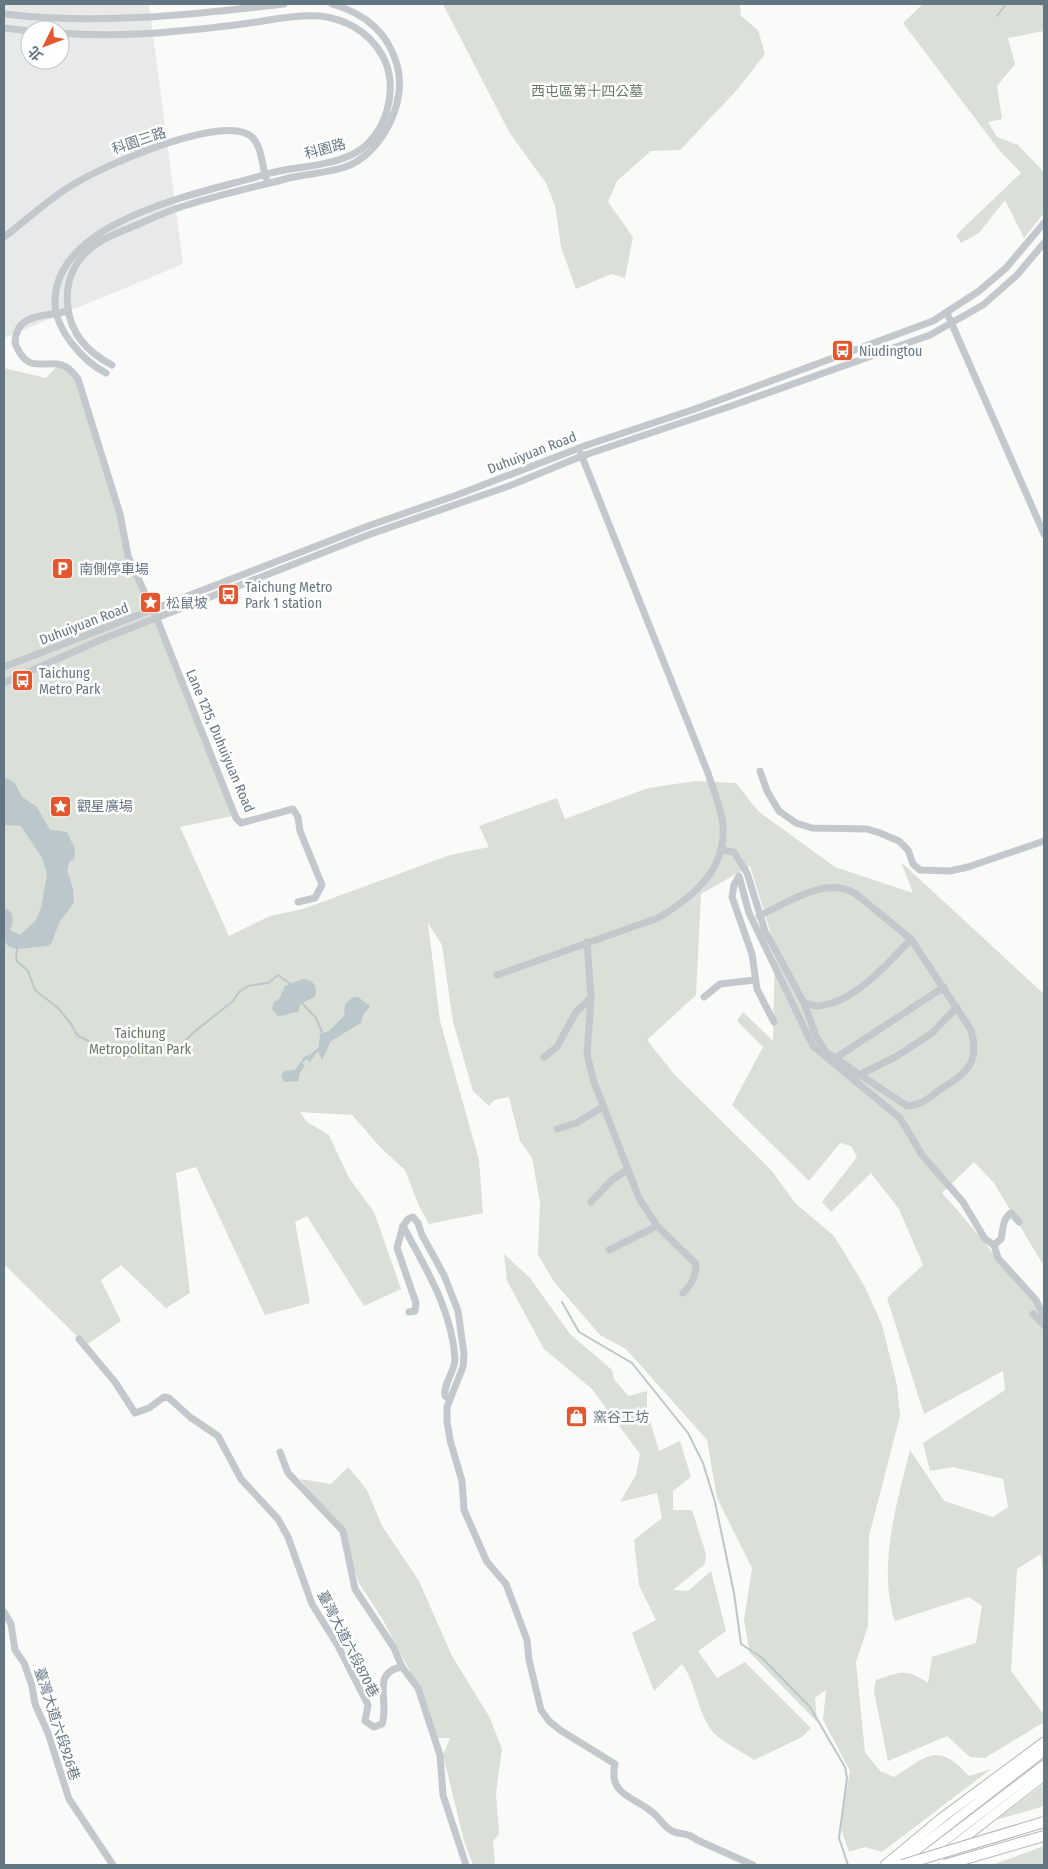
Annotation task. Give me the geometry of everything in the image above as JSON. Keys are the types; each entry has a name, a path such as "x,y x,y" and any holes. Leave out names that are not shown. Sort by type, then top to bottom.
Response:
{"highway":[{"path":"902,1865 1044,1822"},
{"path":"944,1865 1044,1836"}],"main road":[{"path":"886,1865 943,1816 1044,1742"},
{"path":"897,1865 1044,1751"},
{"path":"912,1865 1044,1765"},
{"path":"929,1865 1044,1776"}],"street":[{"path":"4,14 37,18 110,19 188,16 284,4"},
{"name":"科園路","path":"112,365 86,346 76,336 68,311 66,292 75,266 87,251 106,237 187,204 248,187 267,185 345,167 380,141 397,106 400,91 399,70 393,51 372,24 347,8 332,4"},
{"name":"科園路","path":"70,34 99,36 171,32 308,15 332,17 355,27 378,48 389,70 391,97 388,111 370,142 353,155 305,167 264,174 146,209 91,238 68,262 55,297 57,314 66,334 80,352 106,373"},
{"path":"4,28 20,30"},
{"name":"科園三路","path":"4,237 79,181 103,168 155,147 203,135 237,130 246,133 254,139 260,150 267,185"},
{"name":"Duhuiyuan Road","path":"4,668 97,632 156,618 368,526 457,495 579,448 695,409 933,321 979,291 1006,268 1044,223"},
{"name":"Duhuiyuan Road","path":"4,683 100,640 368,534 509,486 582,456 901,346 953,324 983,305 1004,286 1044,243"},
{"path":"68,311 34,316 25,321 19,326 15,343 26,361 33,364 57,362 70,367 78,379 120,514 128,556 156,618"},
{"path":"947,313 1044,534"},
{"path":"497,975 658,918 679,905 705,883 722,850 723,824 708,773 579,448"},
{"name":"Lane 1215, Duhuiyuan Road","path":"156,618 236,818 241,823 292,809 298,816 300,831 322,885 315,898 298,902"},
{"path":"97,632 100,640"},
{"path":"760,770 767,790 779,811 796,823 812,828 867,829 880,832 899,841 908,850 913,864 920,870 950,871 968,867 1044,841"},
{"path":"722,850 734,852 747,873 759,916 804,1003 816,1036 826,1052 907,1106 925,1102 952,1083 972,1062 974,1050 971,1030 944,987 911,940 856,894 847,888 836,886 817,890 759,916"},
{"path":"774,1022 756,989 752,954 732,897 734,885 739,876 749,913 813,1046 900,1118 922,1155 963,1202 985,1239 994,1245 998,1258 1036,1300 1044,1317"},
{"path":"804,1003 819,1006 838,999 865,985 911,940"},
{"path":"587,942 591,998 588,1054 594,1082 639,1198 657,1226 696,1264 696,1276 682,1293"},
{"path":"704,997 720,984 755,980"},
{"path":"834,1058 944,987"},
{"path":"544,1057 557,1047 576,1012 591,998"},
{"path":"859,1075 897,1056 932,1033 957,1007"},
{"path":"557,1129 576,1123 603,1107"},
{"path":"591,1202 612,1180 628,1169"},
{"path":"994,1245 1001,1239 1002,1223 1006,1217 1011,1213 1019,1222"},
{"path":"409,1312 415,1311 416,1303 398,1248 404,1226 408,1219 413,1217 418,1223 422,1235 455,1300 464,1354 464,1367 449,1399 447,1421 450,1440 462,1480 464,1510 487,1562 506,1584 527,1640 529,1660 541,1710 549,1721 560,1730 615,1764 613,1776 617,1788 652,1811 672,1831 689,1833 697,1840 752,1865"},
{"path":"404,1226 445,1307 455,1361 444,1390 445,1396 449,1399"},
{"path":"609,1250 657,1226"},
{"path":"1033,1314 1044,1325"},
{"name":"臺灣大道六段870巷","path":"79,1339 115,1382 135,1413 149,1408 164,1397 170,1398 190,1417 218,1436 241,1479 278,1519 288,1536 312,1604 338,1646 368,1705 365,1721 369,1725 374,1727 382,1724 384,1717 383,1686 386,1673 391,1669 402,1667"},
{"path":"280,1452 288,1473 343,1531 355,1589 394,1648 402,1667 418,1688 440,1755 443,1795 466,1865"},
{"name":"臺灣大道六段926巷","path":"4,1612 11,1624 15,1650 24,1663 32,1686 35,1704 48,1732 69,1799 113,1865"}],"shaded area":[{"path":"4,4 149,4 183,264 4,338"},
{"path":"4,777 15,783 22,797 37,807 50,830 67,832 75,849 74,860 70,861 67,870 73,889 74,903 60,921 51,944 47,946 17,949 8,946 4,940 4,908 13,917 10,930 20,935 36,920 41,908 47,874 42,858 21,826 4,825"},
{"path":"303,979 312,982 314,985 316,990 315,997 301,1003 298,1012 278,1016 272,1009 274,1002 279,999 285,986"},
{"path":"353,997 358,997 370,1006 363,1015 361,1023 331,1041 322,1060 318,1051 309,1063 308,1059 302,1062 305,1066 300,1072 298,1081 284,1082 281,1074 285,1071 295,1070 304,1057 319,1047 320,1034 329,1031 344,1016 345,1004"}],"green space":[{"name":"西屯區第十四公墓","path":"443,4 740,4 741,16 758,30 765,54 736,91 680,150 651,151 617,181 608,202 633,237 625,278 611,274 576,289 561,247 555,205 546,183 509,132"},
{"path":"923,4 1044,4 1044,31 1008,38 1015,64 997,86 1002,119 988,122 997,137 1018,145 1044,172 1044,213 1024,238 1005,200 979,233 961,243 956,235 1021,173 999,150 903,23"},
{"name":"Taichung Metropolitan Park","path":"57,366 69,371 75,379 118,516 127,557 156,623 232,816 180,827 229,936 270,916 303,909 450,855 489,847 479,826 557,798 565,819 648,788 696,781 736,783 758,811 835,867 913,893 901,862 1044,994 1044,1266 994,1183 974,1162 942,1193 1044,1314 1044,1580 1041,1554 1017,1569 1011,1671 1044,1715 1044,1722 985,1758 970,1757 947,1736 888,1761 874,1691 876,1680 897,1673 908,1673 928,1683 932,1657 976,1643 982,1606 969,1597 895,1621 890,1600 888,1557 895,1513 910,1450 944,1501 993,1517 1008,1507 1003,1479 953,1467 930,1471 923,1443 1005,1390 1003,1371 924,1414 887,1298 923,1265 899,1209 871,1173 831,1212 822,1202 857,1157 851,1146 840,1143 809,1181 732,1105 763,1047 737,1021 743,1012 773,1041 775,947 750,866 701,894 696,995 647,1040 674,1074 772,1171 795,1203 834,1236 865,1287 882,1325 897,1385 900,1416 869,1536 868,1626 856,1662 865,1752 880,1771 894,1777 932,1755 949,1758 969,1776 991,1769 882,1852 865,1847 849,1852 840,1826 850,1771 823,1720 826,1690 815,1698 817,1722 750,1653 744,1620 752,1568 717,1498 707,1440 626,1349 600,1335 555,1283 538,1255 540,1202 532,1158 520,1141 509,1097 494,1100 489,1106 473,1091 453,1022 442,945 428,923 440,1021 479,1160 483,1213 429,1224 419,1206 405,1170 381,1148 352,1115 300,1112 307,1122 329,1135 349,1178 374,1212 401,1289 364,1306 307,1216 295,1222 310,1303 265,1315 196,1167 176,1173 190,1293 166,1308 121,1265 101,1280 121,1321 86,1345 4,1264 4,368 46,378"},
{"path":"504,1254 530,1278 570,1334 612,1370 614,1379 628,1396 647,1391 647,1411 659,1451 680,1441 691,1477 673,1491 673,1510 692,1510 706,1554 705,1564 673,1590 688,1591 711,1571 726,1631 698,1651 717,1678 745,1662 811,1728 802,1737 754,1760 712,1731 703,1715 691,1681 682,1664 654,1691 632,1633 656,1620 639,1585 634,1540 662,1518 657,1493 620,1502 636,1475 640,1454 592,1389 544,1349 507,1281"},
{"path":"348,1467 367,1490 382,1526 419,1581 452,1656 490,1718 502,1749 496,1793 499,1834 493,1841 495,1865 473,1865 464,1841 443,1755 450,1738 437,1738 423,1696 383,1620 359,1583 339,1526 300,1479 331,1484"},
{"path":"1044,1784 1044,1806 996,1820"},
{"path":"1044,1846 1044,1865 992,1865"}],"waterway":[{"path":"997,16 1006,4"},
{"path":"17,949 16,960 28,971 35,990 58,1008 77,1035 114,1055 127,1057 180,1046 248,986 268,983 278,975 292,985"},
{"path":"301,1002 316,1018 322,1032"},
{"path":"562,1302 579,1332 632,1363 688,1433 703,1463 715,1502 734,1593 741,1644 761,1657 810,1707 845,1767 847,1778 839,1838 848,1865"}],"place":[{"name":"Niudingtou","path":"843,351"},
{"name":"南側停車場","path":"63,569"},
{"name":"Taichung Metro Park 1 station","path":"229,595"},
{"name":"松鼠坡","path":"150,603"},
{"name":"Taichung Metro Park","path":"23,681"},
{"name":"觀星廣場","path":"61,806"},
{"name":"窯谷工坊","path":"577,1417"}]}
